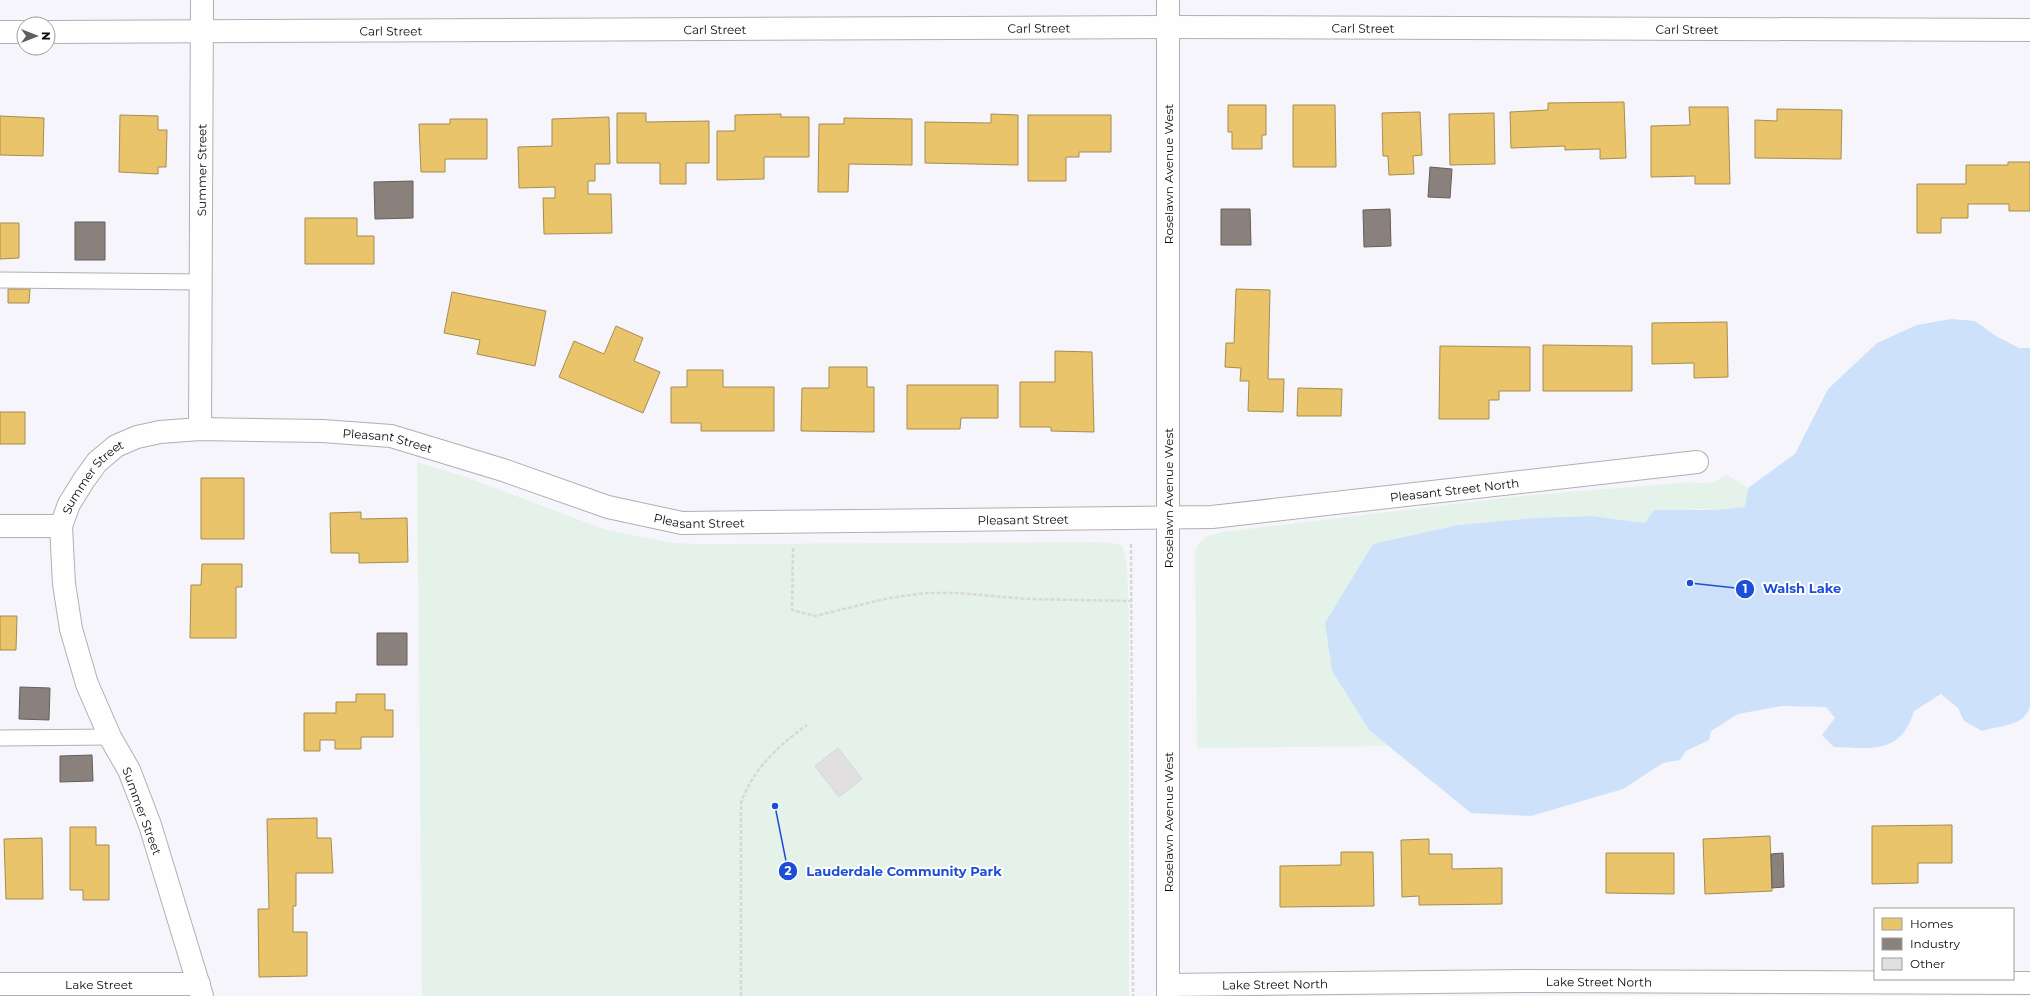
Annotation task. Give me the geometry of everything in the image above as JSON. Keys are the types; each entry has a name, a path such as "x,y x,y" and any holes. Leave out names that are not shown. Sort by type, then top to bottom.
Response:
{"street":[{"name":"Summer Street","path":"200,990 150,825 129,770 110,737 87,684 71,629 64,584 61,526 69,504 84,480 97,462 116,446 138,436 160,432 200,429 202,0"},
{"name":"Roselawn Avenue West","path":"1168,0 1168,990"},
{"name":"Carl Street","path":"56,32 1168,27 2030,30"},
{"path":"0,32 16,32"},
{"name":"Pleasant Street","path":"200,429 322,431 390,436 503,470 608,507 682,523 794,523 1131,518 1168,516 1212,517"},
{"name":"Pleasant Street North","path":"1212,517 1697,462"},
{"path":"0,526 61,526"},
{"name":"Lake Street North","path":"1168,990 1525,981 2030,983"},
{"name":"Lake Street","path":"0,984 200,990"}],"lane":[{"path":"0,280 201,282"},
{"path":"0,738 110,737"}],"path":[{"path":"1131,518 1133,996"},
{"path":"794,523 792,610 815,616 889,598 925,593 959,593 1026,599 1132,601"},
{"path":"741,996 741,803 746,790 754,777 772,755 790,737 807,725"}],"shaded area":[{"path":"417,462 466,477 606,530 673,543 1093,542 1113,543 1123,546 1127,566 1129,617 1129,996 422,996"},
{"path":"1726,474 1748,488 1745,507 1715,510 1696,509 1645,523 1592,516 1534,518 1458,525 1370,731 1388,746 1197,748 1195,552 1202,540 1209,536 1223,532 1521,496 1691,482 1710,483 1722,478"}],"water":[{"path":"1951,319 1975,321 1996,336 2019,348 2030,348 2030,706 2023,718 2017,722 1982,731 1964,721 1958,708 1941,694 1914,711 1908,725 1901,735 1893,742 1872,748 1860,748 1834,747 1822,735 1835,718 1826,707 1782,706 1738,714 1711,731 1709,740 1686,751 1680,760 1663,763 1623,789 1531,816 1471,813 1370,731 1332,671 1325,623 1373,544 1458,525 1534,518 1592,516 1645,523 1654,510 1715,510 1745,507 1748,488 1795,454 1828,389 1877,343 1917,325"}],"building: Homes":[{"path":"1624,102 1626,158 1600,159 1600,149 1565,150 1565,146 1511,148 1510,112 1548,110 1548,103"},
{"path":"1228,105 1266,105 1266,135 1262,135 1262,149 1232,149 1232,132 1228,132"},
{"path":"1293,105 1335,105 1336,167 1293,167"},
{"path":"1689,107 1728,107 1730,184 1695,184 1695,176 1651,177 1651,126 1690,125"},
{"path":"1777,109 1842,110 1841,159 1755,158 1755,120 1777,121"},
{"path":"1420,112 1422,155 1413,156 1414,174 1389,175 1388,156 1383,156 1382,113"},
{"path":"617,113 646,113 646,122 709,121 709,163 686,163 686,184 660,184 660,163 617,163"},
{"path":"1494,113 1495,164 1450,165 1449,114"},
{"path":"781,114 781,117 809,117 809,157 764,157 764,179 717,180 717,131 735,131 735,115"},
{"path":"991,114 1018,115 1018,165 925,163 925,122 991,123"},
{"path":"120,115 158,116 158,130 167,130 166,167 158,167 158,174 119,172"},
{"path":"1028,115 1111,115 1111,152 1079,152 1079,157 1066,157 1066,181 1028,181"},
{"path":"0,116 44,118 43,156 0,155"},
{"path":"609,117 610,164 595,164 595,181 588,181 588,194 611,194 612,233 544,234 543,198 555,198 555,187 519,188 518,147 552,146 552,119"},
{"path":"844,118 912,119 912,165 849,164 848,192 818,192 819,124 844,124"},
{"path":"450,119 487,119 487,159 445,159 445,172 421,172 419,124 450,124"},
{"path":"2008,162 2030,162 2030,211 2009,211 2009,204 1968,204 1968,218 1941,218 1941,233 1917,233 1917,184 1966,184 1966,165 2008,165"},
{"path":"305,218 357,218 357,236 374,236 374,264 305,264"},
{"path":"0,223 19,223 19,258 0,259"},
{"path":"8,289 30,289 29,303 8,303"},
{"path":"1236,289 1270,290 1268,379 1284,379 1283,412 1248,411 1249,381 1240,381 1241,368 1225,367 1226,343 1234,343"},
{"path":"452,292 546,311 535,366 477,354 480,340 444,333"},
{"path":"1727,322 1728,377 1694,378 1694,363 1652,364 1652,323"},
{"path":"616,326 643,338 634,361 660,372 643,413 559,377 574,341 604,354"},
{"path":"1543,345 1632,346 1632,391 1543,391"},
{"path":"1440,346 1530,347 1530,391 1499,391 1499,400 1489,400 1489,419 1439,419"},
{"path":"1055,351 1092,352 1094,432 1051,431 1051,427 1020,427 1020,382 1055,382"},
{"path":"829,367 867,367 867,387 874,387 874,432 801,431 802,388 829,388"},
{"path":"687,370 723,370 723,387 774,387 774,431 701,431 701,423 671,423 671,387 687,387"},
{"path":"907,385 998,385 998,418 961,418 960,429 907,429"},
{"path":"1298,388 1342,389 1341,416 1297,416"},
{"path":"0,412 25,412 25,444 0,444"},
{"path":"201,478 244,478 244,539 201,539"},
{"path":"361,512 361,519 407,518 408,562 359,563 359,553 331,553 330,513"},
{"path":"202,564 242,564 242,587 236,587 236,638 190,638 191,585 201,585"},
{"path":"0,616 17,616 16,650 0,650"},
{"path":"356,694 385,694 385,710 393,710 393,737 361,737 361,749 335,749 335,740 320,740 320,751 304,751 304,713 336,713 336,702 356,702"},
{"path":"317,818 317,838 331,838 333,873 296,873 296,906 293,906 293,932 307,932 307,976 259,977 258,909 269,909 267,819"},
{"path":"1952,825 1952,863 1918,863 1918,883 1872,884 1872,826"},
{"path":"70,827 96,827 96,845 109,845 109,900 83,900 83,890 70,890"},
{"path":"1770,836 1772,891 1705,894 1703,839"},
{"path":"42,838 43,899 6,899 4,839"},
{"path":"1429,839 1429,854 1452,854 1452,869 1502,868 1502,904 1419,905 1419,896 1402,897 1401,840"},
{"path":"1341,852 1373,852 1374,906 1280,907 1280,866 1341,865"},
{"path":"1606,853 1674,853 1674,894 1606,893"}],"building: Industry":[{"path":"1430,167 1452,169 1450,198 1428,197"},
{"path":"413,181 413,218 375,219 374,182"},
{"path":"1221,209 1250,209 1251,245 1221,245"},
{"path":"1390,209 1391,246 1364,247 1363,210"},
{"path":"75,222 105,222 105,260 75,260"},
{"path":"377,633 407,633 407,665 377,665"},
{"path":"20,687 50,688 49,720 19,719"},
{"path":"92,755 93,781 60,782 60,756"},
{"path":"1783,853 1784,887 1772,888 1771,854"}],"building: Other":[{"path":"838,748 862,779 839,797 815,766"}],"place":[{"name":"Walsh Lake","path":"1690,583"},
{"name":"Lauderdale Community Park","path":"775,806"}]}
